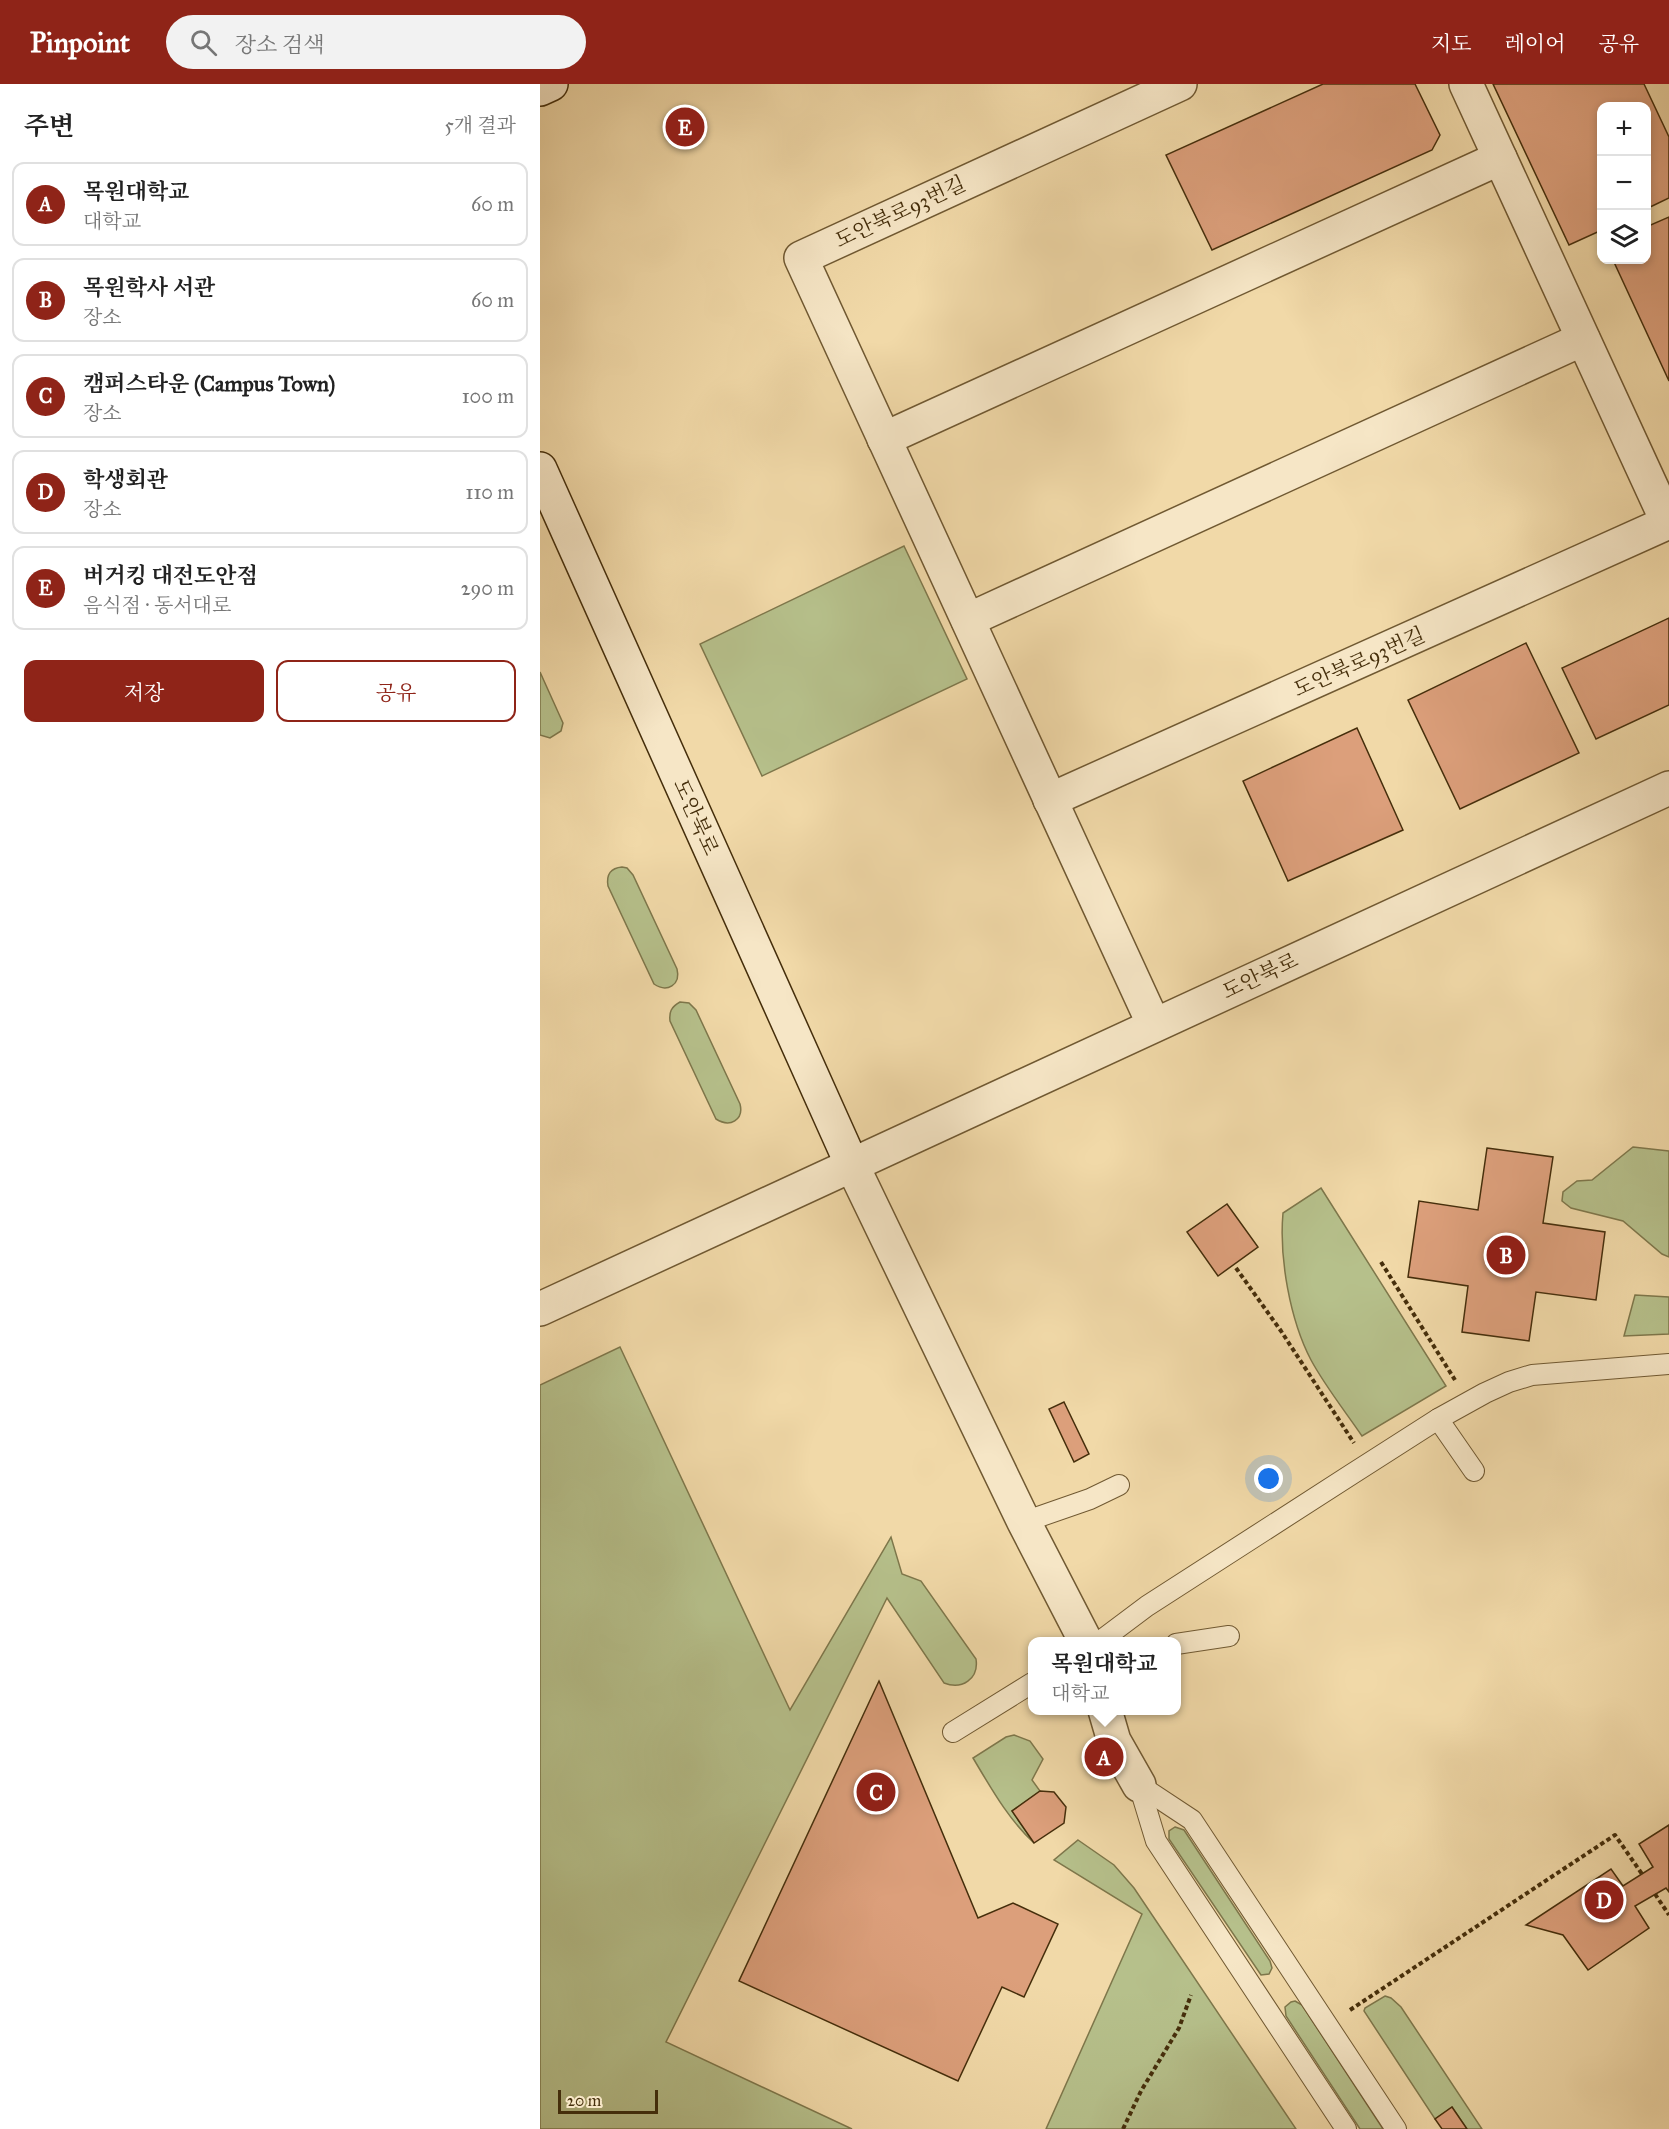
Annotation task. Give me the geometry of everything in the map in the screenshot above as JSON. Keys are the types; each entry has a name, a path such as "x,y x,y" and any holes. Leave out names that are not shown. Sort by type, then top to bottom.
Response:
{"street":[{"path":"540,89 551,84"},
{"name":"도안북로93번길","path":"1154,1025 801,258 1180,84"},
{"name":"도안북로93번길","path":"1050,800 1669,523 1466,84"},
{"path":"884,439 1500,158"},
{"path":"968,620 1583,339"},
{"name":"도안북로","path":"540,469 852,1165"},
{"name":"도안북로","path":"540,1309 1669,788"},
{"path":"852,1165 1024,1522 1084,1637"},
{"path":"1107,1715 1114,1741 1139,1785"}],"lane":[{"path":"1104,1637 1147,1606 1438,1419 1493,1390 1532,1375 1669,1364"},
{"path":"1438,1419 1474,1471"},
{"path":"1024,1522 1090,1499 1119,1485"},
{"path":"1181,1643 1229,1636"},
{"path":"953,1732 1028,1685"},
{"path":"1139,1785 1156,1841 1346,2129"},
{"path":"1139,1785 1192,1820 1396,2129"}],"path":[{"path":"1381,1262 1459,1386"},
{"path":"1236,1268 1281,1331 1358,1449"},
{"path":"1350,2010 1615,1835 1642,1874"},
{"path":"1655,1894 1669,1915"},
{"path":"1123,2129 1141,2091 1179,2028 1191,1995"}],"green space":[{"path":"904,546 967,679 762,776 700,644"},
{"path":"540,672 563,723 561,731 550,738 540,735"},
{"path":"622,867 627,868 633,875 677,969 677,979 672,986 664,988 654,984 608,886 610,872"},
{"path":"680,1002 689,1003 696,1010 740,1104 740,1114 735,1121 726,1123 716,1119 670,1021 671,1010"},
{"path":"1633,1147 1669,1151 1669,1257 1662,1254 1623,1221 1571,1208 1562,1201 1563,1192 1577,1181 1592,1180"},
{"path":"1321,1188 1446,1386 1362,1436 1311,1360 1297,1326 1288,1288 1283,1249 1283,1213"},
{"path":"1635,1295 1669,1297 1669,1334 1624,1336"},
{"path":"620,1347 790,1710 891,1537 902,1574 921,1581 976,1659 975,1672 968,1681 957,1685 944,1683 887,1598 666,2042 852,2129 540,2129 540,1385"},
{"path":"1014,1735 1030,1741 1043,1759 1032,1780 1040,1791 1012,1811 1034,1843 1008,1813 973,1758 1006,1737"},
{"path":"1175,1827 1184,1830 1270,1961 1272,1968 1269,1974 1261,1975 1169,1839 1169,1831"},
{"path":"1078,1840 1114,1865 1134,1888 1296,2129 1046,2129 1142,1914 1054,1860"},
{"path":"1385,1996 1401,2007 1482,2129 1467,2129 1452,2107 1435,2119 1364,2011 1365,2008"},
{"path":"1295,2001 1302,2005 1383,2129 1360,2129 1286,2016 1285,2007"}],"building":[{"path":"1323,84 1415,84 1440,135 1432,150 1212,250 1166,155"},
{"path":"1493,84 1644,84 1669,137 1669,198 1651,207 1651,102 1597,102 1597,232 1569,245"},
{"path":"1669,217 1669,381 1615,264 1651,264 1651,225"},
{"path":"1669,618 1669,705 1596,739 1562,668"},
{"path":"1526,643 1579,753 1460,809 1408,700"},
{"path":"1357,728 1403,830 1288,881 1243,781"},
{"path":"1487,1148 1553,1157 1543,1223 1605,1232 1596,1300 1536,1292 1529,1341 1462,1332 1468,1286 1408,1277 1419,1201 1478,1210"},
{"path":"1227,1204 1258,1247 1218,1276 1187,1232"},
{"path":"1064,1402 1089,1454 1074,1462 1049,1409"},
{"path":"879,1681 978,1918 1013,1903 1058,1924 1024,1997 1002,1987 958,2081 739,1981"},
{"path":"1040,1791 1054,1792 1066,1807 1064,1823 1034,1843 1012,1811"},
{"path":"1669,1825 1669,1892 1666,1888 1635,1906 1649,1928 1588,1970 1563,1935 1526,1925 1611,1869 1623,1886 1653,1867 1639,1844"},
{"path":"1452,2107 1467,2129 1442,2129 1435,2119"}],"place":[{"name":"버거킹 대전도안점","path":"685,127"},
{"name":"목원학사 서관","path":"1506,1255"},
{"name":"목원대학교","path":"1104,1757"},
{"name":"캠퍼스타운 (Campus Town)","path":"876,1792"},
{"name":"학생회관","path":"1604,1900"}]}
